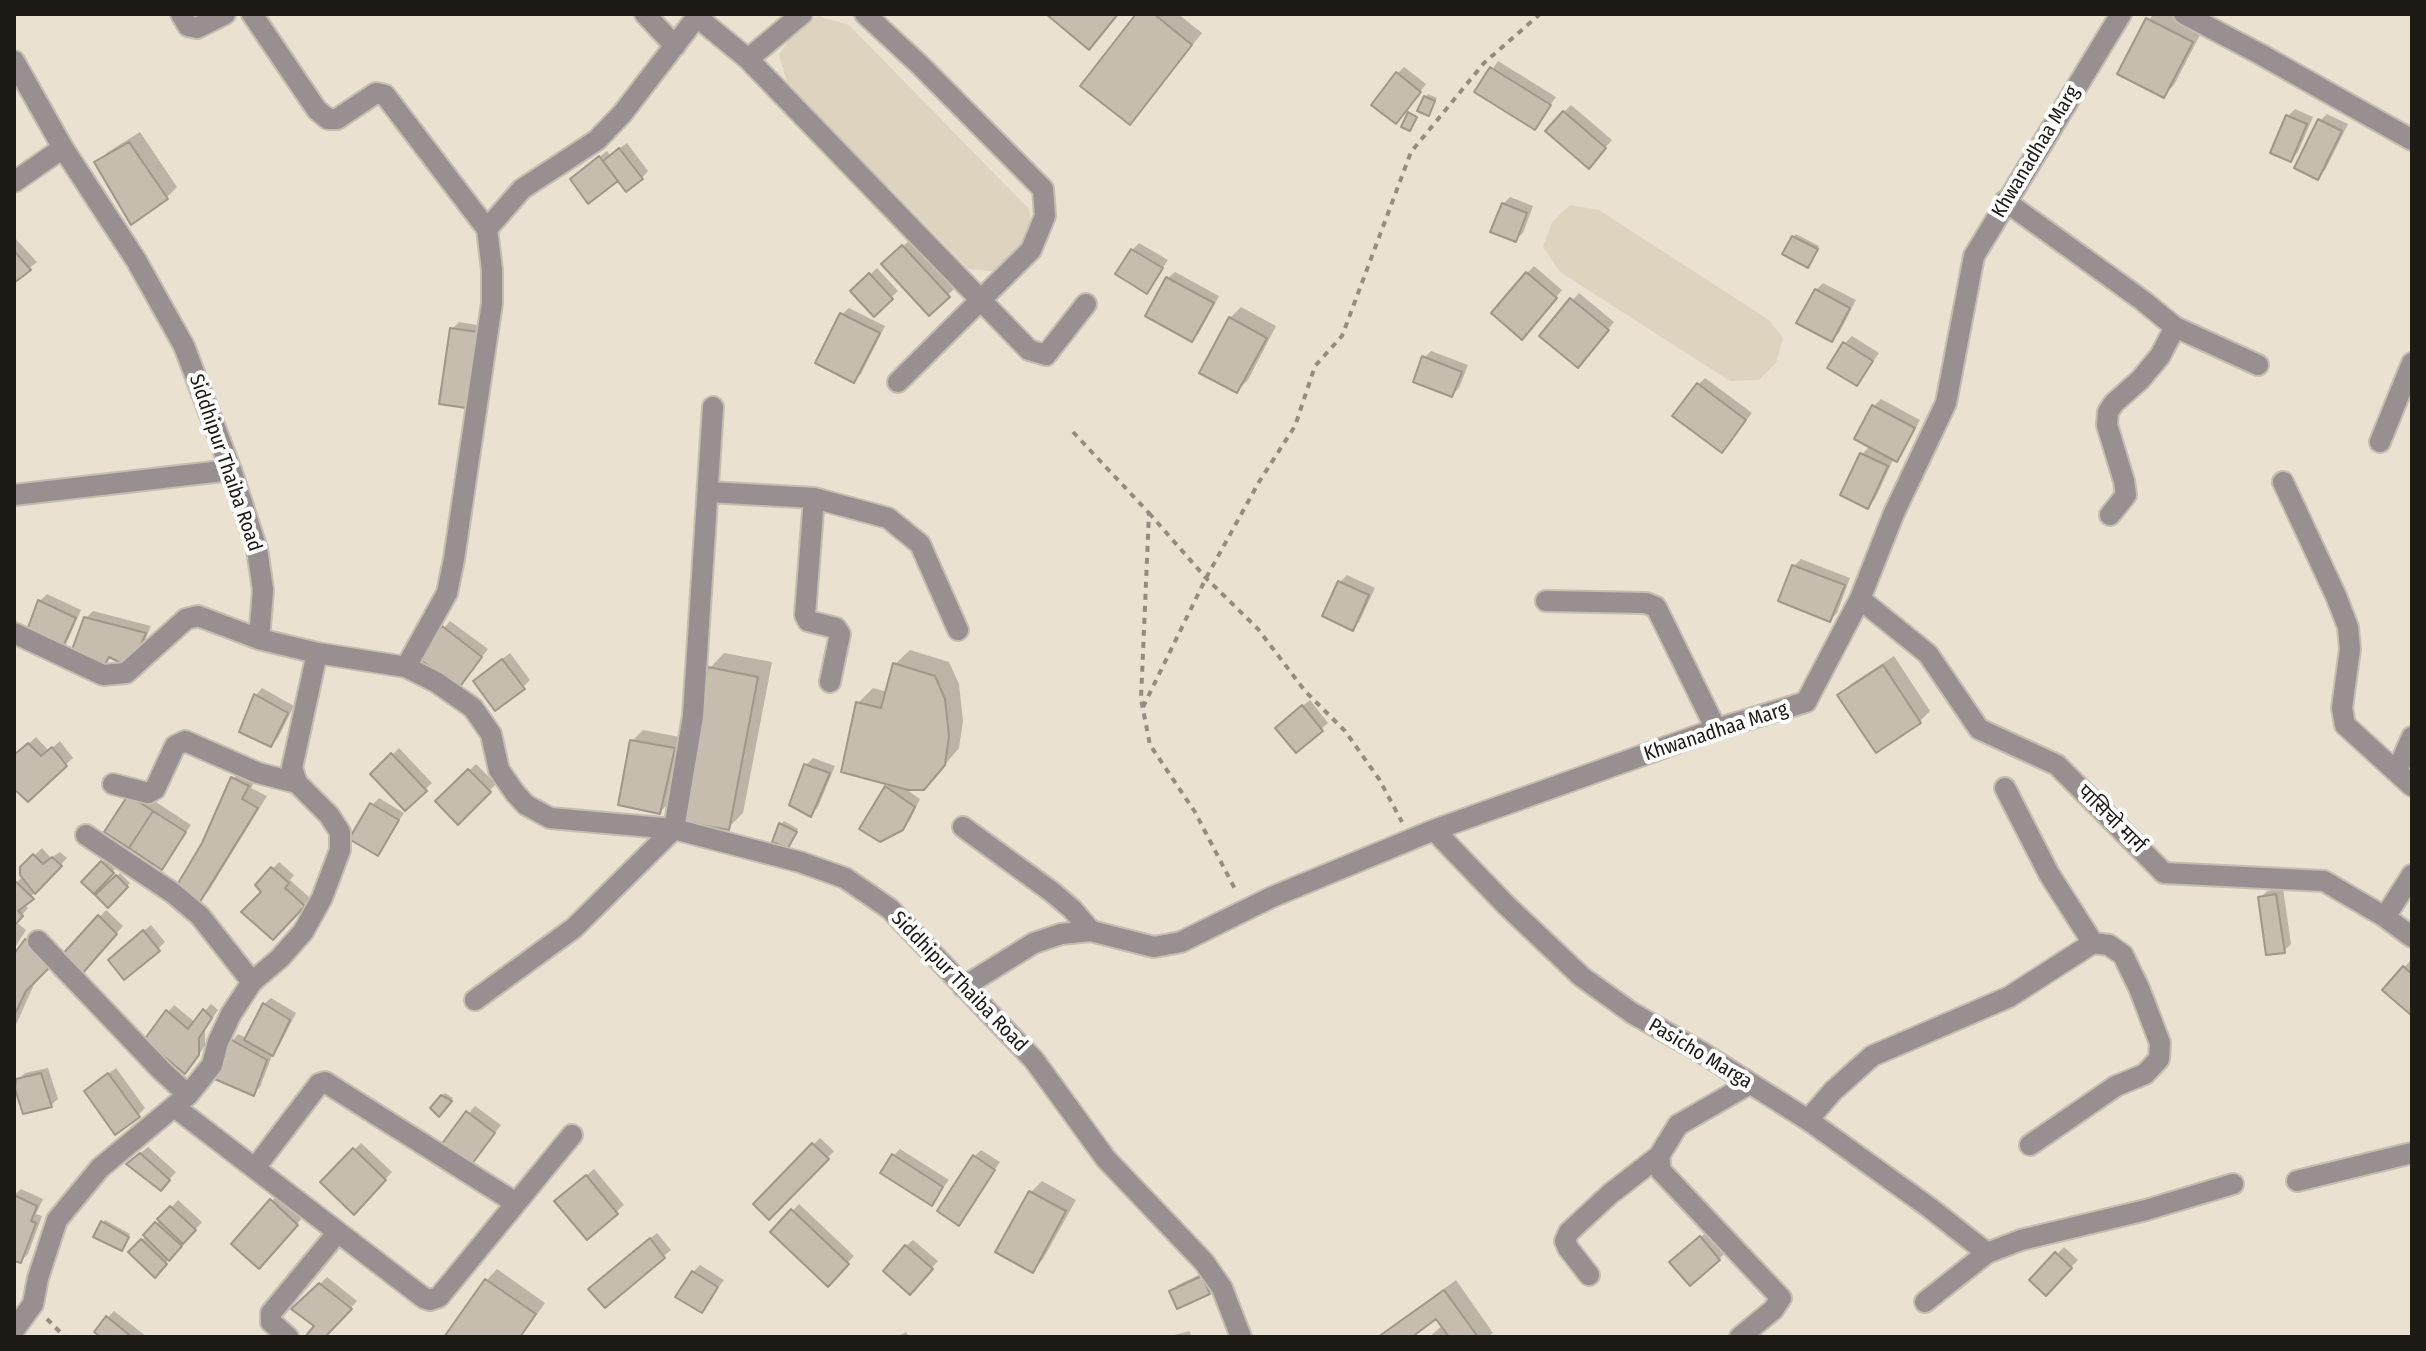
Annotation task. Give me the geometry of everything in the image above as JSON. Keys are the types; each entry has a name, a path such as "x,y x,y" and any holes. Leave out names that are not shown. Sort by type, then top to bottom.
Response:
{"street":[{"path":"181,14 188,26 197,28 225,14"},
{"path":"252,14 317,110 328,119 337,119 376,93 385,95 487,229 492,303 454,559 447,593 406,667"},
{"path":"645,14 675,46"},
{"path":"748,59 802,14"},
{"path":"865,14 1043,189 1045,216 1031,250 979,298 898,382"},
{"name":"Khwanadhaa Marg","path":"963,987 1034,943 1061,934 1091,931 1154,947 1181,942 1272,897 1434,830 1716,729 1806,702 1860,599 1894,513 1946,403 1974,256 2121,14"},
{"path":"2184,14 2412,140"},
{"path":"487,229 522,189 597,140 622,114 698,16 748,59 1029,350 1046,355 1086,304"},
{"name":"Siddhipur Thaiba Road","path":"14,61 63,148 136,260 184,346 257,549 263,590 259,639 317,653 406,667 436,682 473,708 491,734 499,770 526,805 550,818 674,829 800,862 845,878 890,909 1034,1060 1106,1159 1204,1262 1222,1288 1241,1337"},
{"path":"14,182 63,148"},
{"path":"2005,201 2175,327 2258,365"},
{"path":"2110,515 2126,495 2107,425 2108,412 2160,356 2175,327"},
{"path":"2380,442 2412,363"},
{"path":"475,1000 574,928 674,829 693,716 713,407"},
{"path":"14,495 231,470"},
{"path":"2283,482 2348,627 2350,649 2342,708 2345,725 2412,786"},
{"path":"709,492 814,498 888,518 920,544 958,630"},
{"path":"814,498 805,615 808,621 836,628 840,634 830,682"},
{"name":"पासिचो मार्ग","path":"1860,599 1928,654 1979,729 2057,765 2164,873 2324,881 2412,937"},
{"path":"1546,601 1646,603 1656,607 1716,729"},
{"path":"14,633 103,675 126,673 186,619 198,616 259,639"},
{"path":"14,1330 33,1304 57,1220 100,1168 182,1102 212,1065 218,1042 231,1014 252,982 280,958 303,932 322,898 340,850 340,832 329,815 297,783 292,768 317,653"},
{"path":"2397,771 2412,737"},
{"path":"113,784 148,793 155,789 175,746 185,741 258,773 297,783"},
{"path":"2005,788 2049,874 2093,943"},
{"path":"963,827 1052,892 1091,931"},
{"name":"Pasicho Marga","path":"1434,830 1505,904 1582,977 1632,1013 1701,1052 1808,1120 1987,1253"},
{"path":"86,835 173,893 200,916 252,982"},
{"path":"2385,917 2412,875"},
{"path":"38,941 150,1059 182,1102 255,1168 424,1298 439,1297 572,1135"},
{"path":"1808,1120 1833,1091 1872,1056 2009,997 2093,943 2109,945 2123,955 2139,988 2160,1043 2159,1059 2145,1074 2116,1086 2030,1145"},
{"path":"255,1168 319,1084 325,1082 516,1203"},
{"path":"1589,1275 1568,1248 1565,1241 1569,1232 1610,1194 1659,1156 1678,1125 1749,1084"},
{"path":"2297,1181 2412,1153"},
{"path":"1659,1156 1661,1171 1781,1298 1773,1310 1740,1337"},
{"path":"1925,1302 1987,1253 2021,1240 2146,1210 2233,1184"},
{"path":"288,1337 271,1322 271,1313 338,1232"}],"path":[{"path":"1143,707 1206,578 1259,482 1295,426 1315,366 1342,336 1411,152 1484,63 1540,14"},
{"path":"1073,432 1206,578 1258,629 1305,691 1345,731 1379,779 1412,841"},
{"path":"1149,513 1143,707 1150,745 1195,812 1247,911"}],"shaded area":[{"path":"818,16 849,25 1029,209 1033,234 1001,272 969,269 788,85 779,55 797,27"},
{"path":"1570,205 1599,210 1769,320 1783,338 1776,363 1759,380 1730,381 1560,272 1543,247 1552,222"}],"building":[{"path":"1046,14 1118,14 1089,50"},
{"path":"1136,14 1154,14 1192,45 1130,125 1080,86"},
{"path":"2146,18 2193,42 2164,98 2117,74"},
{"path":"1490,67 1551,105 1535,130 1474,92"},
{"path":"1396,72 1421,92 1396,124 1371,105"},
{"path":"1424,96 1435,101 1429,116 1417,111"},
{"path":"1563,111 1606,148 1589,169 1545,131"},
{"path":"1408,112 1417,117 1410,131 1401,127"},
{"path":"2286,115 2307,124 2291,162 2270,153"},
{"path":"2318,119 2342,131 2318,180 2294,168"},
{"path":"129,142 168,199 131,225 94,162"},
{"path":"619,148 643,179 626,192 603,161"},
{"path":"599,156 618,181 588,204 570,179"},
{"path":"1502,203 1527,213 1516,242 1490,232"},
{"path":"1792,236 1818,249 1808,268 1782,254"},
{"path":"902,245 950,297 929,316 881,264"},
{"path":"1131,249 1163,268 1147,294 1115,274"},
{"path":"14,251 31,270 14,283"},
{"path":"1526,272 1557,298 1522,340 1491,313"},
{"path":"869,273 893,299 874,317 850,291"},
{"path":"1166,277 1214,303 1192,342 1145,316"},
{"path":"1815,289 1850,308 1832,342 1796,323"},
{"path":"1570,298 1609,330 1578,368 1539,336"},
{"path":"840,313 880,333 854,383 815,363"},
{"path":"1229,317 1267,338 1237,393 1199,373"},
{"path":"450,328 478,332 466,408 439,404"},
{"path":"1843,342 1873,361 1857,386 1827,368"},
{"path":"1422,356 1462,372 1452,397 1413,382"},
{"path":"1697,383 1746,420 1722,453 1672,416"},
{"path":"1872,405 1915,428 1897,462 1854,439"},
{"path":"1860,453 1888,466 1868,509 1840,495"},
{"path":"1792,565 1845,585 1830,622 1778,601"},
{"path":"1338,581 1369,595 1353,631 1322,616"},
{"path":"38,600 76,618 61,651 25,636"},
{"path":"84,617 146,633 131,668 109,657 102,670 70,655"},
{"path":"442,626 482,657 459,688 418,658"},
{"path":"502,659 525,689 495,711 473,681"},
{"path":"893,663 935,676 945,699 949,736 945,765 924,790 908,790 841,772 856,702 881,708"},
{"path":"1883,665 1921,723 1876,753 1837,695"},
{"path":"708,667 758,677 729,830 679,821"},
{"path":"254,694 288,713 271,747 239,732"},
{"path":"1302,705 1323,731 1296,753 1275,728"},
{"path":"630,740 675,748 660,814 618,805"},
{"path":"28,743 41,756 52,747 67,766 28,802 14,789 14,755"},
{"path":"391,753 427,791 405,811 370,774"},
{"path":"804,764 830,773 811,817 789,805"},
{"path":"468,769 491,792 458,825 435,801"},
{"path":"231,777 249,786 242,799 258,808 198,905 177,885 202,843"},
{"path":"885,786 915,807 903,830 880,842 859,829"},
{"path":"128,795 153,811 129,848 104,832"},
{"path":"370,803 399,820 378,856 349,839"},
{"path":"153,811 186,832 162,870 129,848"},
{"path":"779,823 797,832 788,848 772,842"},
{"path":"33,854 43,864 52,857 62,866 35,894 20,875 20,867"},
{"path":"101,861 114,873 94,894 81,882"},
{"path":"271,867 289,883 285,888 305,906 273,940 241,912 261,892 255,885"},
{"path":"116,875 128,887 108,908 95,895"},
{"path":"15,881 34,899 18,911 23,916 14,926"},
{"path":"2276,894 2285,953 2266,955 2258,897"},
{"path":"98,915 117,934 81,975 61,956"},
{"path":"143,930 160,951 124,980 108,960"},
{"path":"25,939 54,963 26,991 14,1016 14,954"},
{"path":"2403,966 2412,974 2411,1015 2382,990"},
{"path":"263,1003 290,1020 273,1056 244,1040"},
{"path":"203,1009 212,1018 199,1038 199,1055 185,1074 144,1040 166,1010 188,1029"},
{"path":"230,1039 267,1060 254,1096 210,1077"},
{"path":"41,1073 52,1107 23,1114 15,1089 16,1079"},
{"path":"108,1073 140,1117 115,1135 84,1091"},
{"path":"441,1095 452,1101 439,1117 430,1108"},
{"path":"466,1111 495,1133 469,1168 438,1149"},
{"path":"812,1143 829,1159 769,1220 753,1204"},
{"path":"353,1148 386,1180 354,1215 320,1182"},
{"path":"140,1153 170,1180 161,1191 126,1164"},
{"path":"892,1154 943,1187 932,1206 880,1173"},
{"path":"973,1155 995,1170 959,1226 937,1211"},
{"path":"586,1175 618,1214 587,1240 554,1201"},
{"path":"1029,1191 1066,1211 1033,1273 995,1252"},
{"path":"14,1195 37,1206 31,1221 36,1223 21,1263 14,1261"},
{"path":"270,1199 298,1225 259,1269 231,1244"},
{"path":"170,1206 196,1230 183,1244 157,1219"},
{"path":"791,1209 849,1264 828,1287 770,1232"},
{"path":"101,1221 129,1237 122,1251 93,1237"},
{"path":"155,1222 182,1246 169,1261 143,1235"},
{"path":"1700,1236 1720,1260 1690,1286 1669,1262"},
{"path":"650,1238 665,1258 605,1308 588,1289"},
{"path":"141,1239 167,1264 155,1278 128,1252"},
{"path":"905,1245 933,1269 910,1295 883,1271"},
{"path":"2055,1252 2072,1268 2046,1296 2029,1280"},
{"path":"692,1271 718,1287 702,1313 675,1297"},
{"path":"1202,1276 1210,1294 1177,1309 1169,1291"},
{"path":"485,1279 536,1314 520,1337 444,1337"},
{"path":"319,1283 352,1309 325,1337 305,1337 314,1326 291,1309"},
{"path":"1444,1290 1478,1337 1449,1337 1436,1319 1412,1337 1378,1337"},
{"path":"106,1316 132,1337 101,1337 94,1332"}]}
